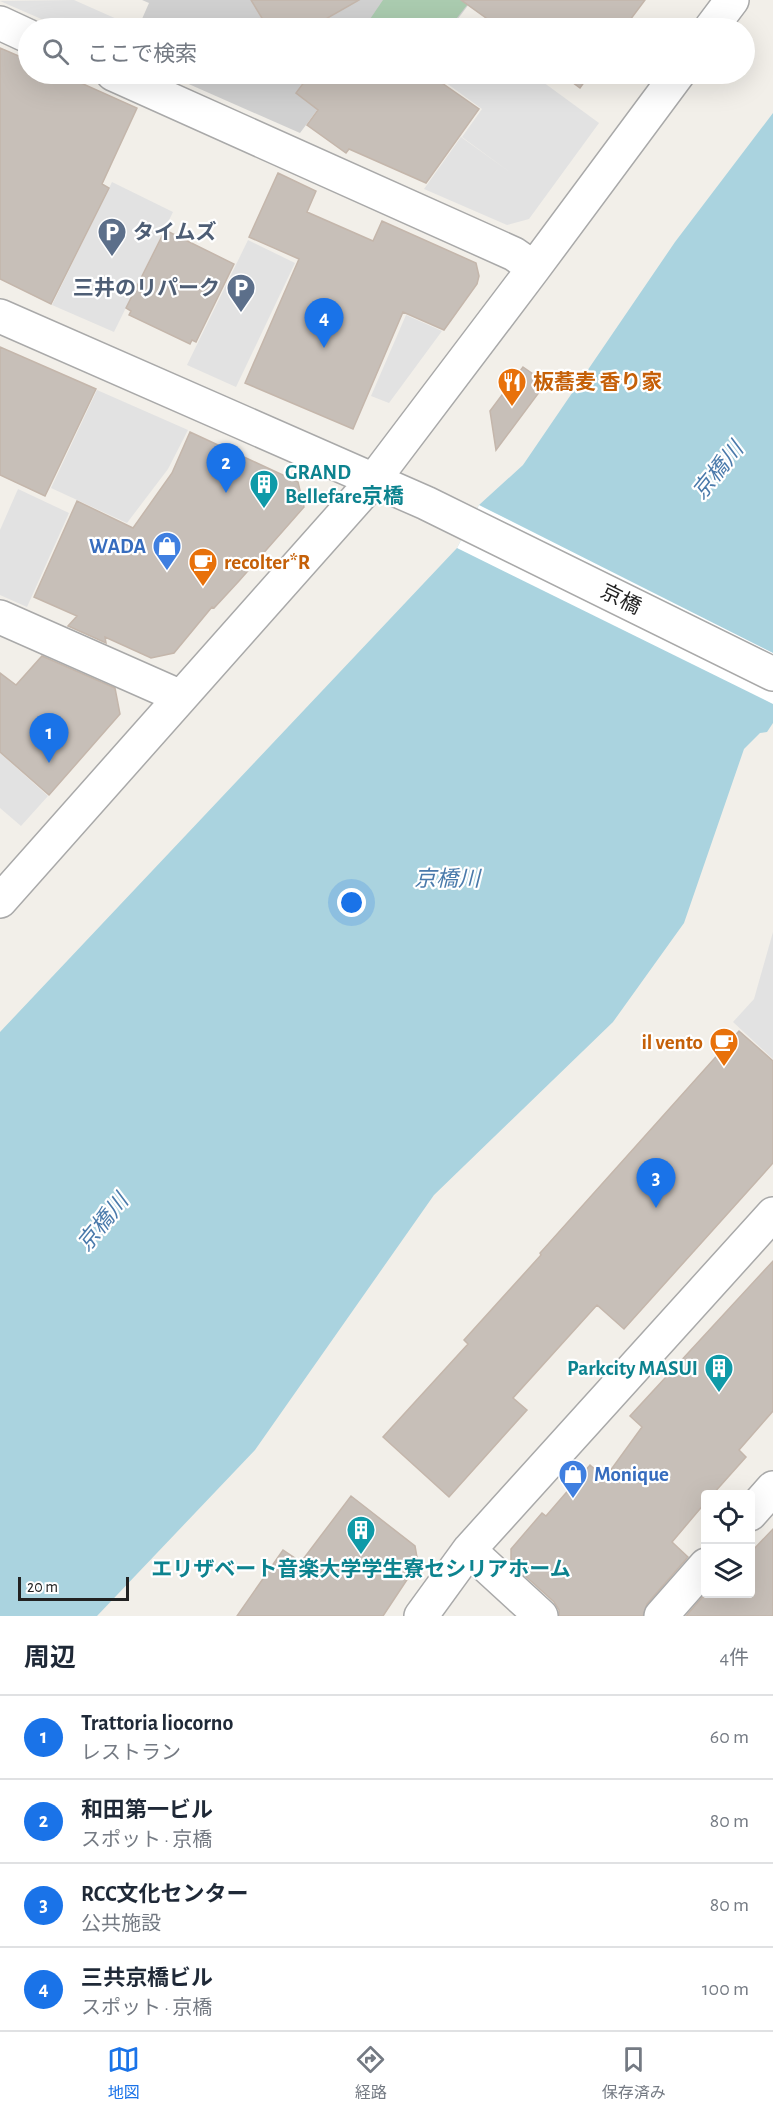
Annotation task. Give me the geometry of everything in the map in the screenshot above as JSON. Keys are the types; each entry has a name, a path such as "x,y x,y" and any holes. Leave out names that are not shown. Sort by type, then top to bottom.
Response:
{"street":[{"path":"718,18 732,0"},
{"path":"0,23 18,31"},
{"path":"134,84 514,254 534,268"},
{"path":"0,901 372,482 671,84"},
{"name":"京橋","path":"0,316 469,524 773,674"},
{"path":"0,617 181,697"},
{"path":"421,1616 469,1550 773,1214"},
{"path":"755,1508 773,1488"},
{"path":"469,1550 540,1616"},
{"path":"661,1616 701,1570"}],"shaded area":[{"path":"74,0 114,18 39,18 0,1"},
{"path":"142,0 472,0 458,18 142,18 149,3"},
{"path":"189,84 337,84 300,133"},
{"path":"448,84 546,84 599,123 529,219 507,225 424,189 461,137 518,178 462,137 482,109"},
{"name":"タイムズ","path":"112,182 173,212 114,332 52,305"},
{"name":"三井のリパーク","path":"248,240 295,263 236,387 187,365"},
{"path":"406,315 442,331 389,403 371,396"},
{"path":"97,390 188,430 168,469 127,523 51,488"},
{"path":"18,489 69,513 27,607 0,595 0,530"},
{"path":"0,753 48,796 21,826 0,808"},
{"path":"773,932 773,1059 733,1022 754,999"}],"green space":[{"path":"383,0 471,0 457,18 371,18"}],"water":[{"name":"京橋川","path":"773,113 773,723 767,732 760,733 744,749 684,923 613,1022 434,1195 255,1450 97,1616 0,1616 0,1032 457,548 479,505 523,465 675,242"}],"pier":[{"path":"479,505 773,653 773,704 457,548"}],"building":[{"path":"251,0 359,0 328,18 262,18"},
{"path":"461,0 645,0 632,18 486,18"},
{"path":"0,48 18,56 18,84 83,84 137,108 102,184 109,188 51,304 0,279"},
{"path":"303,84 443,84 479,109 426,183 349,149 346,153 307,125 318,110 296,93"},
{"path":"278,173 316,191 307,212 373,241 382,221 476,263 479,276 477,284 444,330 403,312 353,429 245,383 299,259 249,237"},
{"path":"165,230 234,264 196,342 192,340 190,344 129,315 131,311 126,308"},
{"path":"0,347 96,389 45,496 0,475"},
{"path":"523,367 546,383 496,450 490,411"},
{"path":"190,432 298,482 304,507 239,581 214,608 212,607 174,653 151,658 105,637 106,643 68,626 77,616 34,597 77,501 133,528 172,473"},
{"path":"42,656 115,688 120,714 49,795 0,752 0,673 16,685"},
{"path":"739,1031 773,1061 773,1163 624,1329 597,1305 513,1398 527,1410 449,1497 383,1437 468,1344 464,1340 541,1255 540,1253"},
{"path":"773,1261 773,1411 739,1450 746,1457 717,1490 701,1490 701,1508 672,1542 688,1557 647,1604 643,1616 559,1616 559,1610 554,1602 511,1563 511,1549 542,1513 546,1516 590,1465 605,1478 642,1427 630,1416"},
{"name":"エリザベート音楽大学学生寮セシリアホーム","path":"351,1496 415,1546 418,1563 383,1616 237,1616 283,1550 301,1562"},
{"path":"773,1529 773,1616 686,1616 702,1598 755,1598 755,1548"}],"place":[{"name":"タイムズ","path":"112,258"},
{"name":"三井のリパーク","path":"241,314"},
{"name":"三共京橋ビル","path":"324,348"},
{"name":"板蕎麦 香り家","path":"512,408"},
{"name":"和田第一ビル","path":"226,493"},
{"name":"GRAND Bellefare京橋","path":"264,510"},
{"name":"WADA","path":"167,572"},
{"name":"recolter*R","path":"203,588"},
{"name":"Trattoria liocorno","path":"49,763"},
{"name":"il vento","path":"724,1068"},
{"name":"RCC文化センター","path":"656,1208"},
{"name":"Parkcity MASUI","path":"719,1394"},
{"name":"Monique","path":"573,1500"},
{"name":"エリザベート音楽大学学生寮セシリアホーム","path":"361,1556"}]}
